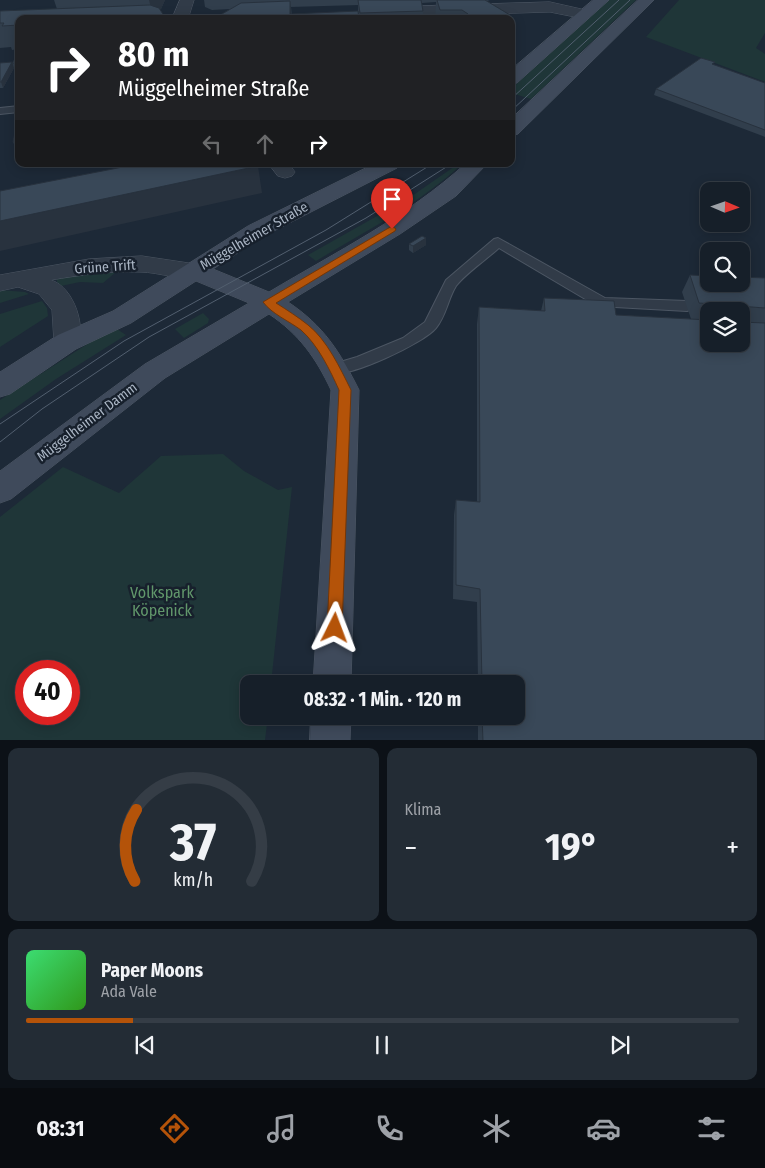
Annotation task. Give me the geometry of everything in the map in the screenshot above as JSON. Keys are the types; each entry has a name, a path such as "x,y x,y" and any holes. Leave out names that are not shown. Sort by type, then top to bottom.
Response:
{"main road":[{"path":"515,75 602,0"},
{"path":"515,126 647,0"},
{"name":"Müggelheimer Straße","path":"67,342 122,316 256,232 384,167"},
{"path":"268,302 392,229 448,191 474,167"},
{"path":"192,271 228,282 268,302 305,328 335,369 345,390 332,675"},
{"name":"Müggelheimer Damm","path":"0,489 140,382 268,302"},
{"path":"0,386 67,342"},
{"path":"330,740 331,725"}],"street":[{"path":"182,15 188,0"},
{"path":"375,13 550,7 585,14"},
{"name":"Grüne Trift","path":"9,281 53,272 122,264 144,264 192,271"},
{"name":"Grüne Trift","path":"9,281 48,288 64,308 67,342"}],"lane":[{"path":"0,110 15,109"},
{"path":"335,369 360,362 408,342 431,325 451,283 498,242 602,302 687,306"}],"green space":[{"path":"609,0 636,0 531,99 515,94 515,85"},
{"path":"679,0 765,0 765,33 756,48 765,54 765,82 646,37"},
{"path":"454,167 458,167 428,192 373,228 316,261 308,255 409,198"},
{"path":"116,272 103,283 80,282 61,286 57,282 57,279 71,275"},
{"path":"0,290 25,292 29,294 0,303"},
{"path":"42,301 47,308 48,316 0,347 0,314"},
{"path":"203,313 209,319 208,323 184,338 175,329"},
{"path":"114,327 126,335 56,379 0,419 0,400"},
{"name":"Volkspark Köpenick","path":"223,454 244,471 278,490 292,487 272,675 240,675 240,725 267,725 265,740 0,740 0,517 63,467 119,493 161,456"}],"building":[{"path":"358,0 421,0 423,11 360,13"},
{"path":"437,0 485,0 510,15 467,15 468,14 462,10 440,10"},
{"path":"290,1 290,15 220,15 241,3"},
{"path":"150,5 159,8 163,15 15,15 15,25 2,26 4,23 0,23 0,11"},
{"path":"358,11 358,15 292,15"},
{"path":"701,58 715,62 712,64 765,83 765,130 656,89"},
{"path":"12,62 1,82 0,82 0,63"},
{"path":"123,167 253,167 0,221 0,191"},
{"path":"422,236 426,238 413,246 409,244"},
{"path":"690,275 700,276 700,292 750,292 750,277 765,278 765,308 750,307 750,302 699,303"},
{"path":"544,298 614,301 616,315 700,320 700,352 750,352 750,322 765,323 765,740 483,740 482,725 525,725 525,675 482,675 480,589 456,585 456,500 480,502 479,307 545,311"}],"tram line":[{"path":"515,95 619,0"},
{"path":"515,107 630,0"},
{"path":"0,424 124,341 326,230 427,167"},
{"path":"0,442 42,409 149,337 366,218 446,167"}],"route":[{"path":"335,628 345,390 335,369 314,338 305,328 268,302 392,229"}]}
